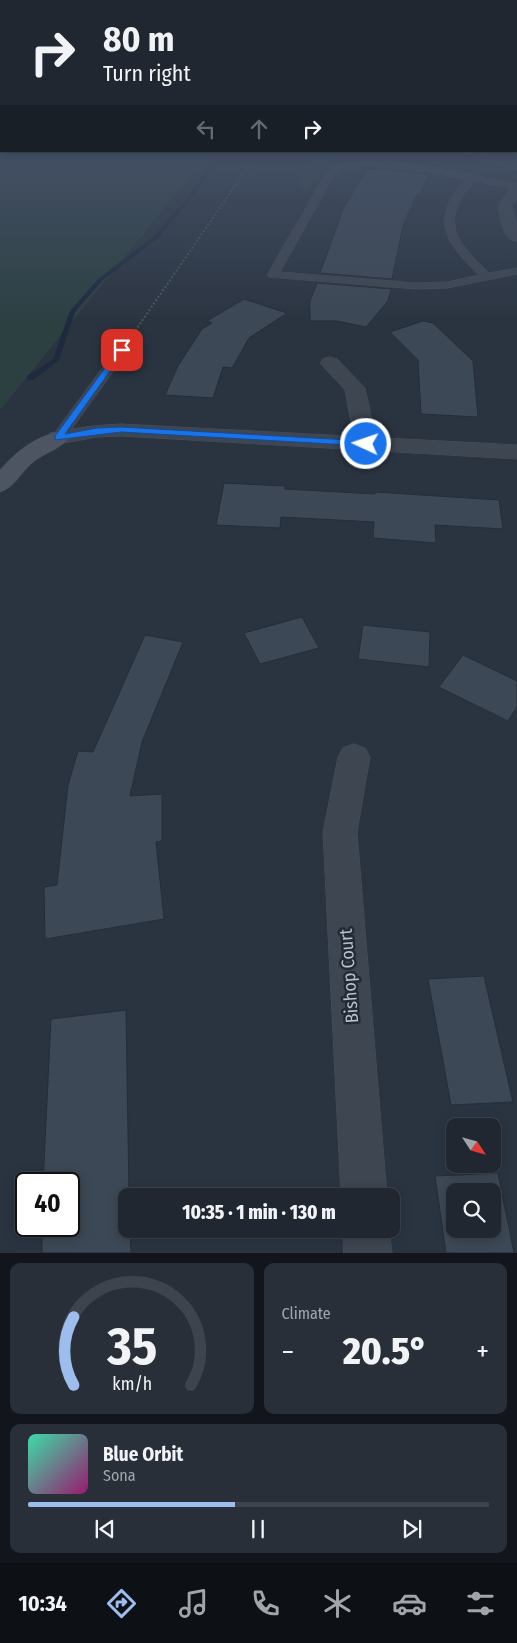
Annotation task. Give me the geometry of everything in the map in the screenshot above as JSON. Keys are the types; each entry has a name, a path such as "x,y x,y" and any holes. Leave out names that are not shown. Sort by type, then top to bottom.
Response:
{"main road":[{"path":"0,485 20,460 40,446 58,438"}],"street":[{"path":"505,205 511,231 517,237"},
{"path":"330,363 355,388 366,444"},
{"path":"58,438 97,431 121,430 517,452"},
{"name":"Bishop Court","path":"354,757 340,832 363,1188"},
{"path":"367,1238 368,1253"}],"lane":[{"path":"312,205 274,275 416,286 487,278 517,271"},
{"path":"451,205 448,218 453,237 465,257 487,278"},
{"path":"58,438 122,350"}],"path":[{"path":"122,350 222,205"}],"green space":[{"path":"0,205 167,205 0,410"}],"building":[{"path":"345,205 412,205 403,226 392,279 320,273"},
{"path":"317,283 391,289 388,301 366,327 337,321 310,321 310,301"},
{"path":"244,299 287,313 249,338 232,368 223,367 213,398 165,395 178,366 202,329 212,323 207,321"},
{"path":"423,321 433,323 473,361 478,417 421,414 418,360 390,332"},
{"path":"224,483 285,486 285,489 375,494 375,492 499,500 503,529 435,525 436,543 373,538 374,522 281,517 280,528 216,525"},
{"path":"302,617 319,648 260,664 244,633"},
{"path":"363,625 430,632 429,667 358,659"},
{"path":"145,635 183,642 142,742 130,796 162,794 162,841 156,842 164,919 45,939 44,887 57,885 68,785 78,751 93,752"},
{"path":"463,655 517,681 517,707 508,721 439,687"},
{"path":"484,976 513,1102 451,1105 428,979"},
{"path":"126,1010 129,1188 118,1188 118,1238 130,1238 131,1253 42,1253 42,1237 80,1237 80,1172 44,1172 51,1019"},
{"path":"498,1173 500,1183 446,1183 446,1238 501,1238 501,1188 514,1253 446,1253 435,1176"}],"waterway":[{"path":"30,378 56,360 72,312 100,280 155,238 183,205"}],"route":[{"path":"122,350 58,438 97,431 121,430 366,444"}]}
